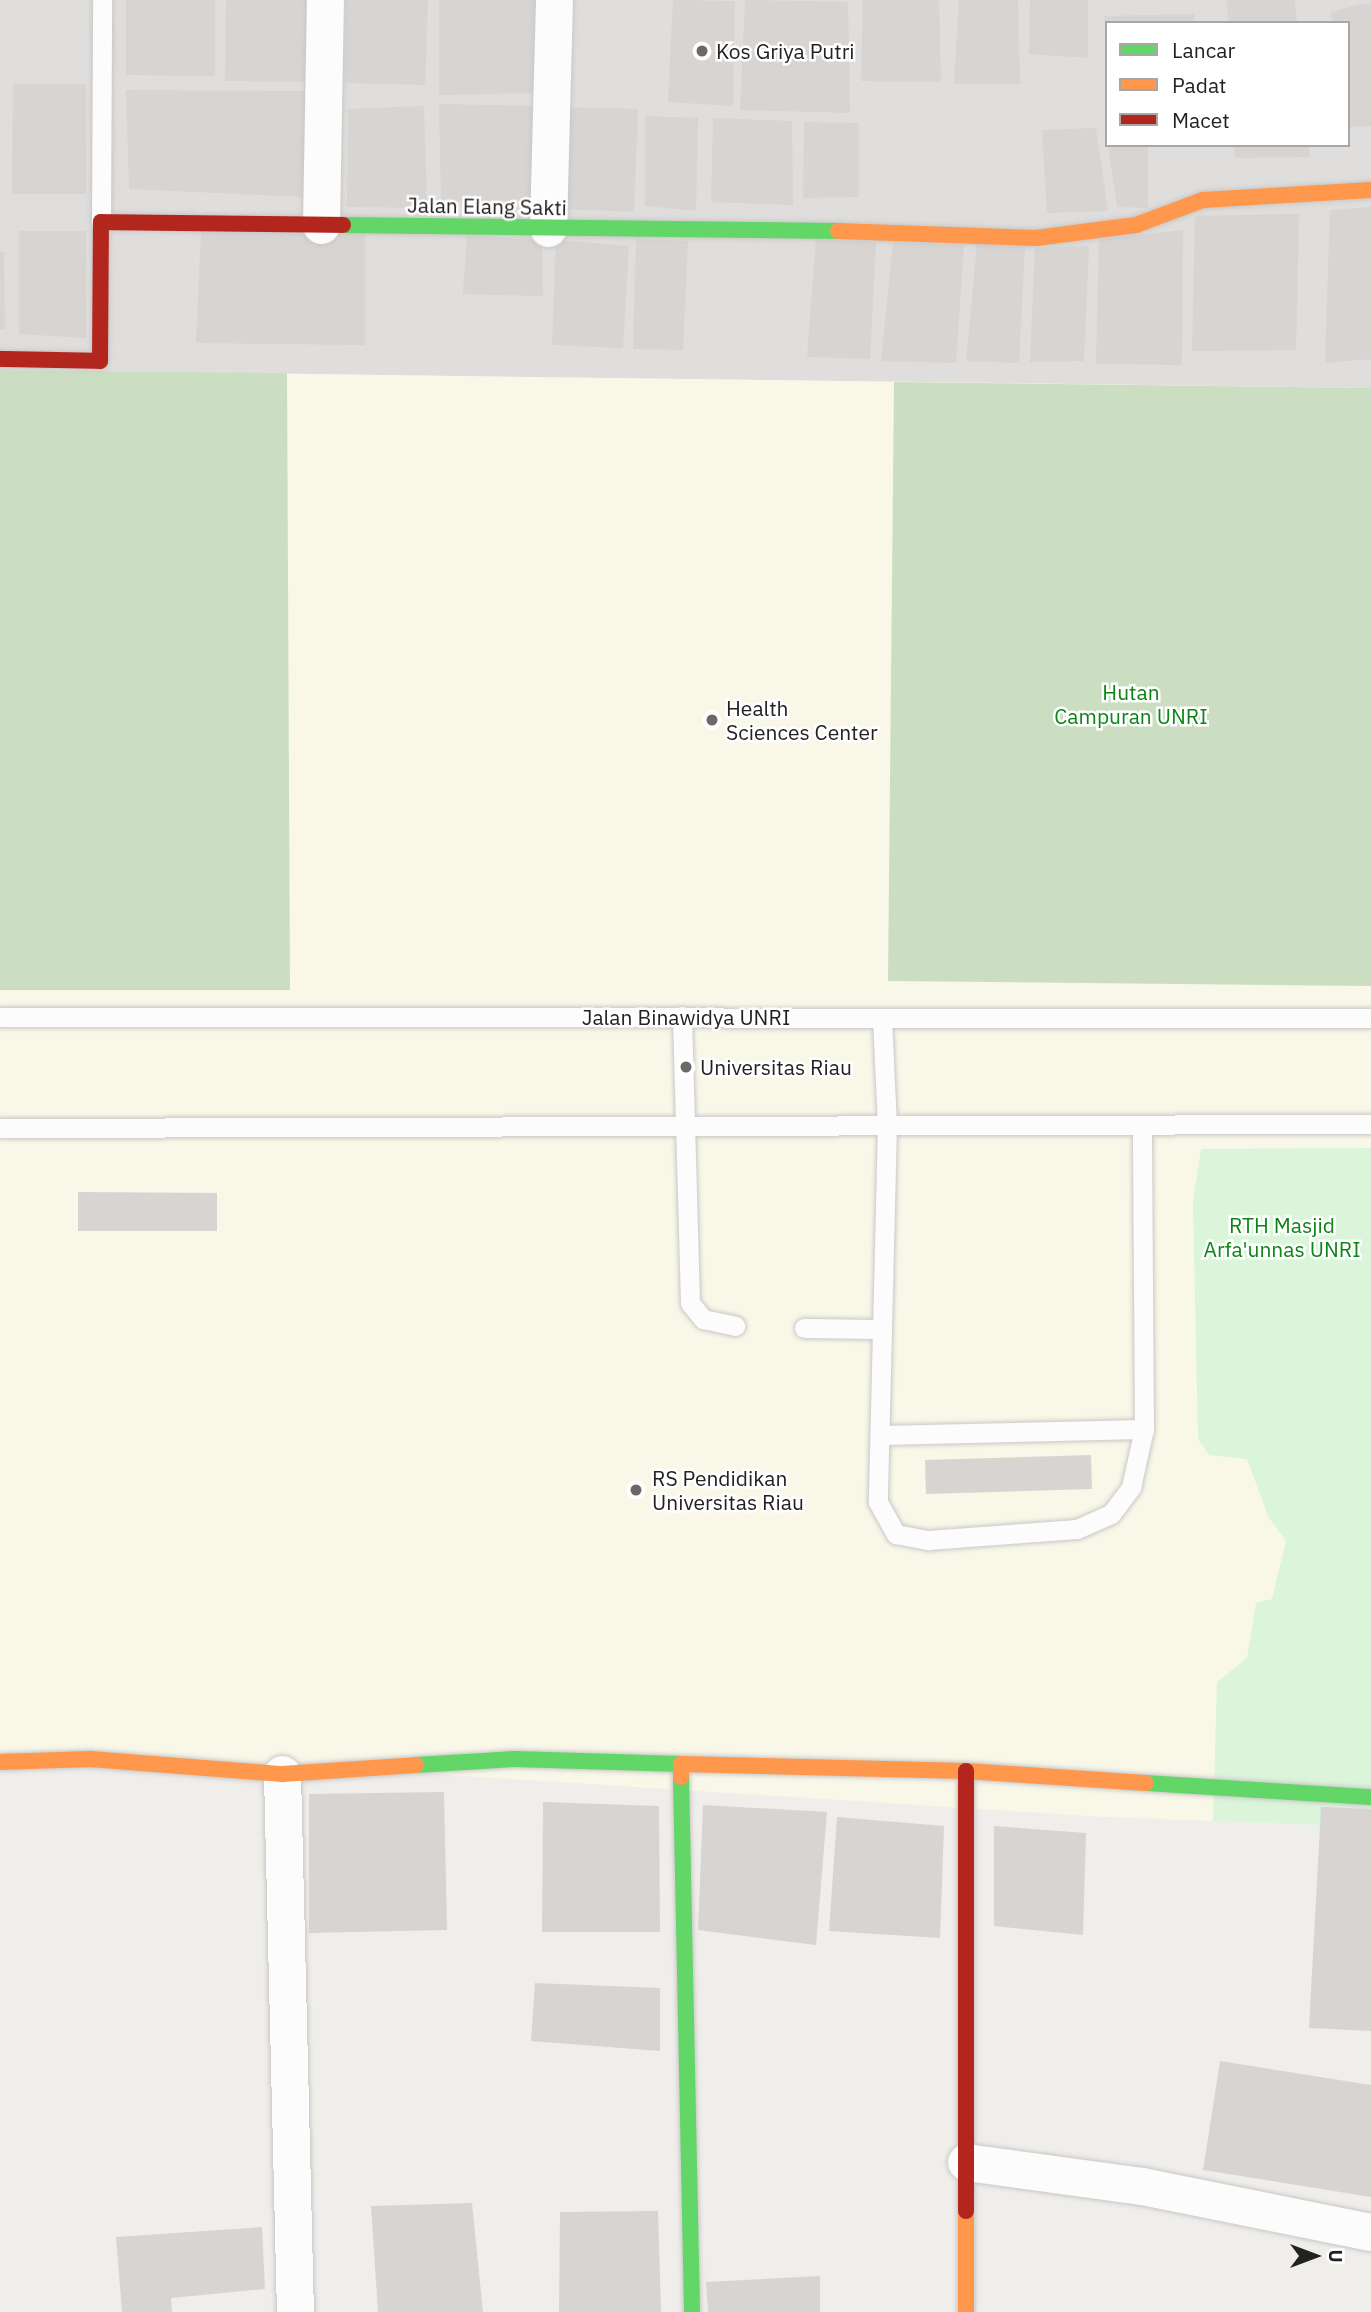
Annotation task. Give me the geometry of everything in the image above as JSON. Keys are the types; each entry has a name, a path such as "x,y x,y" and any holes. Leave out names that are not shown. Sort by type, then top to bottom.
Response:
{"street":[{"path":"321,225 325,0"},
{"path":"548,228 554,0"},
{"name":"Jalan Elang Sakti","path":"101,222 872,231 1036,237 1136,225 1203,200 1371,190"},
{"path":"0,359 100,361 101,222"},
{"path":"0,1762 90,1759 282,1774 514,1759 966,1771 1371,1797"},
{"path":"681,1764 692,2312"},
{"path":"966,1771 966,2312"},
{"path":"282,1774 295,2312"},
{"path":"966,2162 1143,2186 1371,2232"}],"lane":[{"path":"101,222 102,0"},
{"path":"682,1016 690,1303 704,1318 735,1326"},
{"name":"Jalan Binawidya UNRI","path":"0,1017 1371,1017"},
{"path":"882,1019 887,1125 880,1329 881,1435 878,1502 886,1523 896,1534 928,1541 1094,1525 1111,1514 1131,1487 1144,1430 1143,1125"},
{"path":"0,1128 1371,1124"},
{"path":"804,1328 880,1329"},
{"path":"881,1435 1144,1430"}],"shaded area":[{"path":"0,0 1371,0 1371,388 0,370"},
{"name":"Universitas Riau","path":"0,370 1371,388 1371,1827 1105,1817 262,1763 0,1768"}],"green space":[{"path":"0,370 287,373 290,990 0,990"},
{"name":"Hutan Campuran UNRI","path":"894,382 1371,388 1371,986 888,981"},
{"name":"RTH Masjid Arfa'unnas UNRI","path":"1371,1148 1371,1827 1213,1821 1217,1682 1247,1658 1256,1603 1272,1599 1286,1541 1269,1518 1247,1459 1209,1455 1198,1439 1193,1202 1201,1149"}],"building":[{"path":"126,0 215,0 215,76 126,75"},
{"path":"226,0 310,0 309,82 225,81"},
{"path":"346,0 428,0 425,85 345,83"},
{"path":"439,0 541,0 538,93 439,95"},
{"name":"Kos Griya Putri","path":"673,0 735,1 733,106 668,102"},
{"path":"745,0 848,2 850,113 740,110"},
{"path":"863,0 939,0 941,82 861,81"},
{"path":"959,0 1018,0 1020,84 954,84"},
{"path":"1030,0 1088,0 1088,58 1029,54"},
{"path":"1227,0 1295,0 1297,21 1228,21"},
{"path":"1371,4 1371,126 1350,127 1350,21 1332,21 1331,12"},
{"path":"1194,14 1194,21 1105,23 1104,16"},
{"path":"13,84 86,84 86,194 12,194"},
{"path":"126,90 305,91 306,197 129,189"},
{"path":"439,104 534,106 535,201 441,201"},
{"path":"424,106 427,208 347,207 348,109"},
{"path":"567,107 638,109 634,212 563,209"},
{"path":"645,116 698,118 696,211 645,206"},
{"path":"713,118 792,121 793,205 711,202"},
{"path":"804,122 859,123 859,197 803,198"},
{"path":"1096,128 1108,211 1047,213 1042,130"},
{"path":"1108,147 1148,147 1148,208 1117,207"},
{"path":"1234,147 1309,147 1310,157 1235,158"},
{"path":"1371,207 1371,359 1325,363 1330,210"},
{"path":"1299,214 1296,350 1192,351 1195,216"},
{"path":"1183,230 1182,365 1096,364 1099,239"},
{"path":"19,231 86,231 86,338 19,334"},
{"path":"201,231 365,233 365,345 196,343"},
{"path":"467,236 542,240 543,296 463,294"},
{"path":"636,239 688,241 683,350 633,349"},
{"path":"816,239 876,242 870,359 807,357"},
{"path":"556,240 629,246 623,348 552,345"},
{"path":"893,242 964,245 956,363 881,361"},
{"path":"977,244 1025,246 1019,363 966,361"},
{"path":"1089,246 1084,361 1030,362 1035,248"},
{"path":"0,252 4,252 5,329 0,329"},
{"path":"78,1192 217,1193 217,1231 78,1231"},
{"path":"1091,1455 1092,1489 926,1494 925,1460"},
{"path":"444,1792 447,1930 309,1933 309,1794"},
{"path":"543,1802 659,1806 660,1932 542,1932"},
{"path":"703,1805 827,1812 816,1945 698,1930"},
{"path":"1321,1807 1371,1809 1371,2031 1309,2028"},
{"path":"837,1817 944,1826 940,1938 829,1931"},
{"path":"994,1826 1086,1833 1083,1935 994,1926"},
{"path":"535,1983 660,1988 660,2051 531,2041"},
{"path":"1220,2061 1371,2085 1371,2197 1203,2170"},
{"path":"472,2203 483,2312 378,2312 371,2206"},
{"path":"658,2211 661,2312 559,2312 560,2212"},
{"path":"262,2227 265,2289 171,2298 172,2312 122,2312 116,2237"},
{"path":"820,2276 820,2312 708,2312 706,2282"}],"traffic: fast":[{"path":"343,225 838,231"},
{"path":"416,1765 514,1759 681,1764"},
{"path":"681,1777 692,2312"},
{"path":"1146,1783 1371,1797"}],"traffic: slow":[{"path":"838,231 1036,238 1136,225 1203,200 1371,190"},
{"path":"0,1762 90,1759 282,1774 416,1765"},
{"path":"681,1777 681,1764 966,1771 1146,1783"},
{"path":"966,2211 966,2312"}],"traffic: jam":[{"path":"0,359 100,361 101,222 343,225"},
{"path":"966,1771 966,2211"}],"place":[{"name":"Kos Griya Putri","path":"702,51"},
{"name":"Health Sciences Center","path":"712,720"},
{"name":"Universitas Riau","path":"686,1067"},
{"name":"RS Pendidikan Universitas Riau","path":"636,1490"}]}
